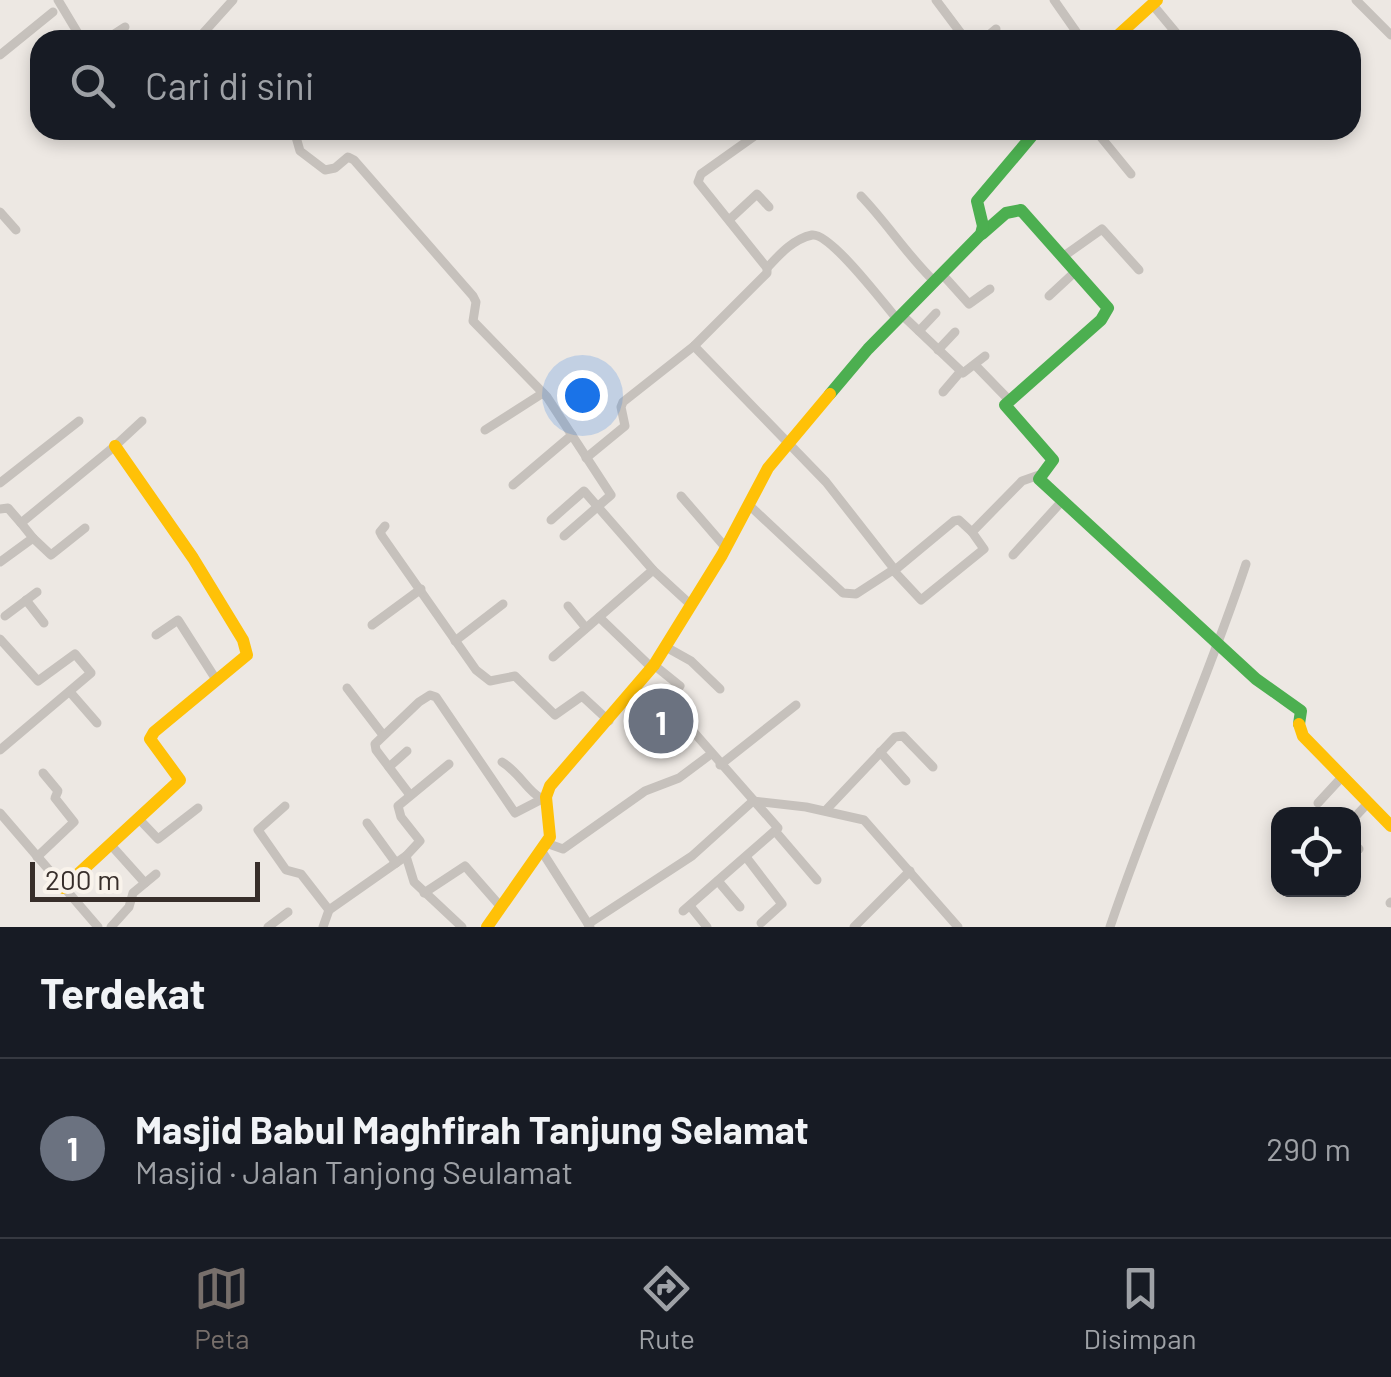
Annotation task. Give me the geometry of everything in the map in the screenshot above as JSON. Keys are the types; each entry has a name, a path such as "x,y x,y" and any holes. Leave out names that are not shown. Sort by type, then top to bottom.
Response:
{"street":[{"path":"58,0 76,30"},
{"path":"207,30 234,0"},
{"path":"936,0 958,30"},
{"path":"1054,0 1075,30"},
{"path":"1356,0 1391,34"},
{"path":"1123,30 1154,2 1175,30"},
{"path":"31,30 53,12"},
{"path":"120,30 125,27"},
{"path":"0,55 30,31"},
{"path":"297,140 300,151 326,170 348,157 354,160 473,296 473,320 543,393 572,435 611,494 610,499 564,536"},
{"path":"586,458 625,426 620,407 623,402 694,346 766,275 766,268 698,182 698,177 749,140"},
{"path":"981,234 977,201 1028,140"},
{"path":"1103,140 1131,174"},
{"path":"728,220 757,194 768,207"},
{"path":"861,196 904,250 969,304 990,290"},
{"path":"410,795 375,747 428,696 436,697 515,814 544,798 552,782 653,666 788,440 899,317 981,234 1006,214 1021,210 1108,308 1107,314 1005,405 1052,460 1040,475 1022,481 972,532"},
{"path":"0,212 16,230"},
{"path":"1064,256 1102,229 1139,270"},
{"path":"766,268 792,244 820,236 899,317 961,371 967,373 985,356"},
{"path":"1049,296 1076,271"},
{"path":"918,331 936,312"},
{"path":"938,350 955,332"},
{"path":"694,346 826,482 895,570 918,599 924,600 984,549 972,532 959,520 954,521 895,570 856,594 846,595 748,505"},
{"path":"976,366 1010,401"},
{"path":"943,392 961,371"},
{"path":"485,430 543,393"},
{"path":"21,523 142,421"},
{"path":"0,483 79,422"},
{"path":"513,486 572,435"},
{"path":"63,888 180,780 150,740 154,732 248,655 193,558 115,446"},
{"path":"1040,475 1039,479 1256,679 1302,710 1299,732 1391,824"},
{"path":"550,520 582,492 600,507 653,570 691,605"},
{"path":"682,496 726,548"},
{"path":"1013,555 1063,500"},
{"path":"0,509 8,508 51,556 85,528"},
{"path":"385,526 380,532 486,679 517,677 557,715 582,696 609,721"},
{"path":"0,562 33,538"},
{"path":"1110,927 1219,645 1246,564"},
{"path":"552,657 653,570"},
{"path":"372,625 421,589"},
{"path":"2,615 37,592"},
{"path":"26,600 44,623"},
{"path":"455,641 503,604"},
{"path":"568,606 586,628"},
{"path":"599,617 680,686 669,704 778,828 686,908 707,927"},
{"path":"156,635 178,620 218,681"},
{"path":"0,640 38,682 75,654 91,672 0,750"},
{"path":"666,646 691,660 720,689"},
{"path":"347,688 383,736"},
{"path":"70,692 97,723"},
{"path":"720,765 796,706"},
{"path":"826,810 895,737 903,736 933,767"},
{"path":"389,766 407,751"},
{"path":"880,752 906,781"},
{"path":"544,846 563,849 646,790 679,778 711,754"},
{"path":"502,762 518,773 534,795 544,798"},
{"path":"322,927 329,910 420,844 397,809 449,764"},
{"path":"37,857 74,822 55,798 58,791 44,774"},
{"path":"1318,803 1342,778"},
{"path":"487,927 544,846 550,831 544,798"},
{"path":"544,846 589,925 692,856 752,801 826,810 864,820 958,927"},
{"path":"1361,810 1368,803"},
{"path":"285,806 258,830 286,870 300,872 329,910"},
{"path":"138,818 158,840 198,808"},
{"path":"0,813 98,927"},
{"path":"367,823 396,863"},
{"path":"775,832 817,880"},
{"path":"110,844 145,883"},
{"path":"406,856 413,881 462,927"},
{"path":"746,857 782,904 761,923"},
{"path":"424,893 464,866 501,907"},
{"path":"854,927 910,871"},
{"path":"112,927 129,907 133,893 156,874"},
{"path":"718,881 740,906"},
{"path":"268,927 288,912"}],"traffic: fast":[{"path":"830,394 868,349 981,234 977,201 1029,140"},
{"path":"982,234 1006,213 1021,210 1108,308 1101,320 1005,405 1053,460 1039,479 1256,679 1301,711 1299,724"}],"traffic: slow":[{"path":"1124,30 1157,0"},
{"path":"487,927 550,837 546,797 550,786 654,665 722,555 768,468 830,394"},
{"path":"63,888 180,780 150,739 154,732 247,655 243,640 193,558 115,446"},
{"path":"1299,724 1303,736 1391,826"}],"place":[{"name":"Masjid Babul Maghfirah Tanjung Selamat","path":"661,721"}]}
